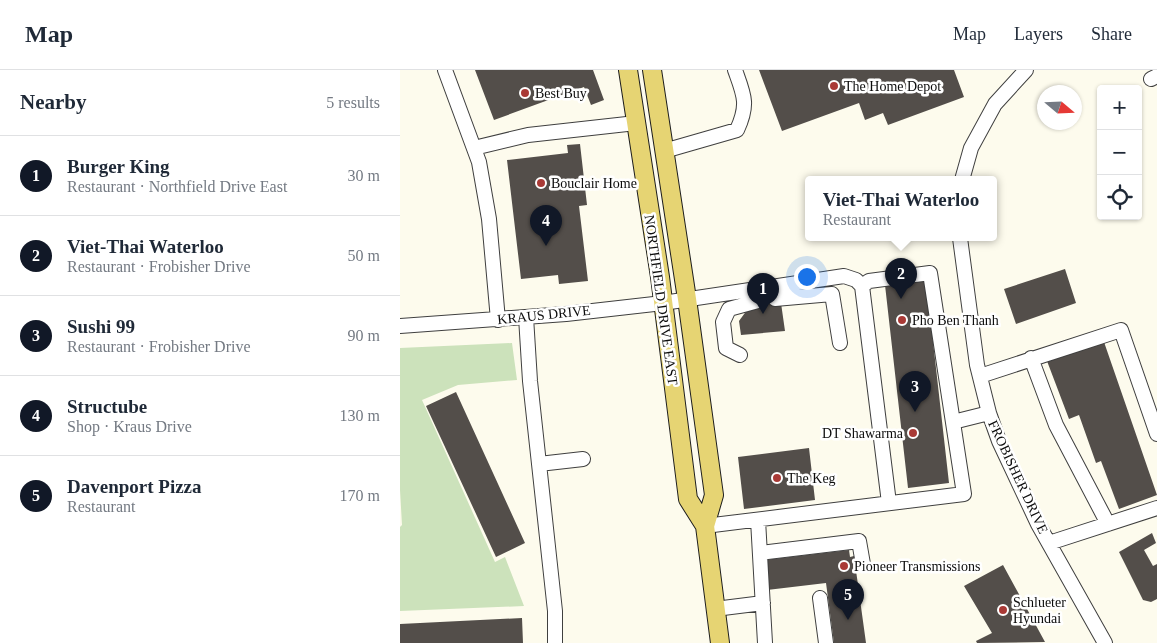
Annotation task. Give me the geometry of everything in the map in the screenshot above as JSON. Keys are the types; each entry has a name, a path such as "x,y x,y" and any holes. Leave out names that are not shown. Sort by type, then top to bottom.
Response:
{"main road":[{"name":"NORTHFIELD DRIVE EAST","path":"628,70 663,302 688,499 705,526"},
{"name":"NORTHFIELD DRIVE EAST","path":"652,70 687,299 714,495 705,526 720,643"}],"street":[{"path":"445,70 479,162 489,219 498,320"},
{"path":"664,151 737,130 742,119 745,98 736,70"},
{"path":"963,176 971,148 995,104 1026,70"},
{"path":"474,148 528,134 636,123"},
{"name":"FROBISHER DRIVE","path":"960,241 977,365 989,413 999,441 1038,524 1106,643"},
{"path":"705,526 964,494 930,273 869,281 862,286 889,503"},
{"name":"KRAUS DRIVE","path":"400,326 498,320 663,302 844,276 856,280 862,286"},
{"path":"775,299 832,294 840,343"},
{"path":"740,355 726,348 723,322 728,309 758,301"},
{"path":"526,317 530,381 554,612 555,643"},
{"path":"980,376 1121,330 1157,434"},
{"path":"1032,358 1056,425 1108,524"},
{"path":"953,422 989,413"},
{"path":"539,464 583,458"},
{"path":"1049,543 1157,508"},
{"path":"758,520 765,643"},
{"path":"760,553 859,541 863,564"},
{"path":"820,598 826,643"},
{"path":"715,609 763,603"}],"green space":[{"path":"512,343 517,380 458,385 422,400 495,562 505,557 524,606 400,611 400,527 402,525 400,490 400,348"}],"building":[{"name":"Best Buy","path":"475,70 593,70 604,100 591,105 584,87 494,120"},
{"name":"The Home Depot","path":"759,70 954,70 964,97 888,125 883,113 865,120 859,103 782,131"},
{"path":"580,144 587,205 579,206 588,281 559,284 558,275 521,279 507,160 568,153 567,145"},
{"path":"1065,269 1076,303 1016,324 1004,289"},
{"path":"926,280 949,483 908,488 885,285"},
{"path":"772,297 781,303 785,331 741,335 739,321 750,306 761,298"},
{"path":"1104,342 1157,495 1119,509 1101,461 1096,463 1079,415 1069,419 1047,361"},
{"path":"456,392 525,543 496,557 426,406"},
{"name":"The Keg","path":"809,448 815,500 744,509 738,457"},
{"path":"1152,533 1156,543 1144,550 1153,566 1157,564 1157,599 1151,602 1143,600 1119,552"},
{"path":"849,550 850,557 854,556 866,643 834,643 826,583 767,590 764,560"},
{"name":"Schlueter Hyundai","path":"1003,565 1045,642 977,643 976,641 992,633 964,586"},
{"path":"522,618 523,643 400,643 400,624"}],"place":[{"name":"The Home Depot","path":"834,86"},
{"name":"Best Buy","path":"525,93"},
{"name":"Bouclair Home","path":"541,183"},
{"name":"Structube","path":"546,246"},
{"name":"Viet-Thai Waterloo","path":"901,299"},
{"name":"Burger King","path":"763,314"},
{"name":"Pho Ben Thanh","path":"902,320"},
{"name":"Sushi 99","path":"915,412"},
{"name":"DT Shawarma","path":"913,433"},
{"name":"The Keg","path":"777,478"},
{"name":"Pioneer Transmissions","path":"844,566"},
{"name":"Schlueter Hyundai","path":"1003,610"},
{"name":"Davenport Pizza","path":"848,620"}]}
